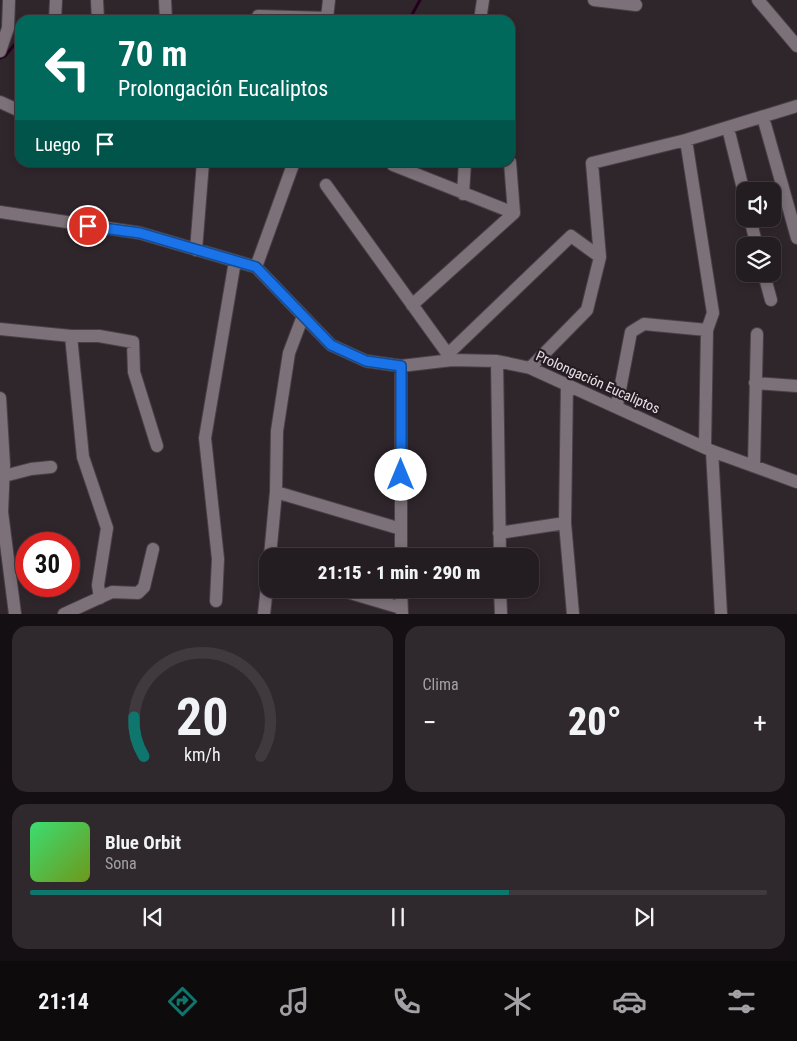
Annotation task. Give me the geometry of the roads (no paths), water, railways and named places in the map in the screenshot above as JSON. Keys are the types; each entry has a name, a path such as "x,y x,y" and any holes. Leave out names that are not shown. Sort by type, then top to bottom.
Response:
{"street":[{"path":"0,51 8,28 9,0"},
{"path":"55,15 56,0"},
{"path":"97,0 98,15"},
{"path":"165,0 166,15"},
{"path":"327,15 328,0"},
{"path":"481,15 483,0"},
{"path":"594,0 636,5"},
{"path":"758,0 797,46"},
{"path":"0,102 15,109"},
{"path":"530,368 587,310 600,257 592,163 686,140 763,117 796,110"},
{"path":"763,117 797,238"},
{"path":"728,128 741,182"},
{"path":"686,140 713,313 707,330 709,449 722,614"},
{"path":"196,250 203,167"},
{"path":"256,267 292,167"},
{"path":"398,167 514,213"},
{"path":"463,194 466,167"},
{"path":"510,167 514,213"},
{"path":"326,185 450,357 571,236 600,257"},
{"name":"Prolongación Eucaliptos","path":"0,212 140,233 256,267 331,345 366,361 401,366 450,357 497,361 530,368 567,383 709,449 797,482"},
{"path":"412,304 514,213"},
{"path":"216,601 218,559 205,438 236,261"},
{"path":"766,282 771,300"},
{"path":"271,548 276,492 276,431 289,353 303,316"},
{"path":"617,406 631,332 644,324 707,330"},
{"path":"0,329 71,336 99,336 129,341 134,346 134,372 158,446"},
{"path":"754,465 757,334"},
{"path":"71,336 83,457 107,528 98,585 100,598"},
{"path":"497,361 500,548"},
{"path":"401,366 401,548"},
{"path":"567,383 565,523 573,614"},
{"path":"755,383 797,386"},
{"path":"0,398 4,476 2,512 15,614"},
{"path":"4,476 31,469 51,467"},
{"path":"276,492 401,529"},
{"path":"499,533 565,523"},
{"path":"64,614 112,592 138,593 144,588 153,548"},
{"path":"264,614 266,598"},
{"path":"364,598 402,611 401,598"},
{"path":"500,598 501,614"}],"waterway":[{"path":"412,15 420,0"},
{"path":"0,58 5,56 15,44"}]}
